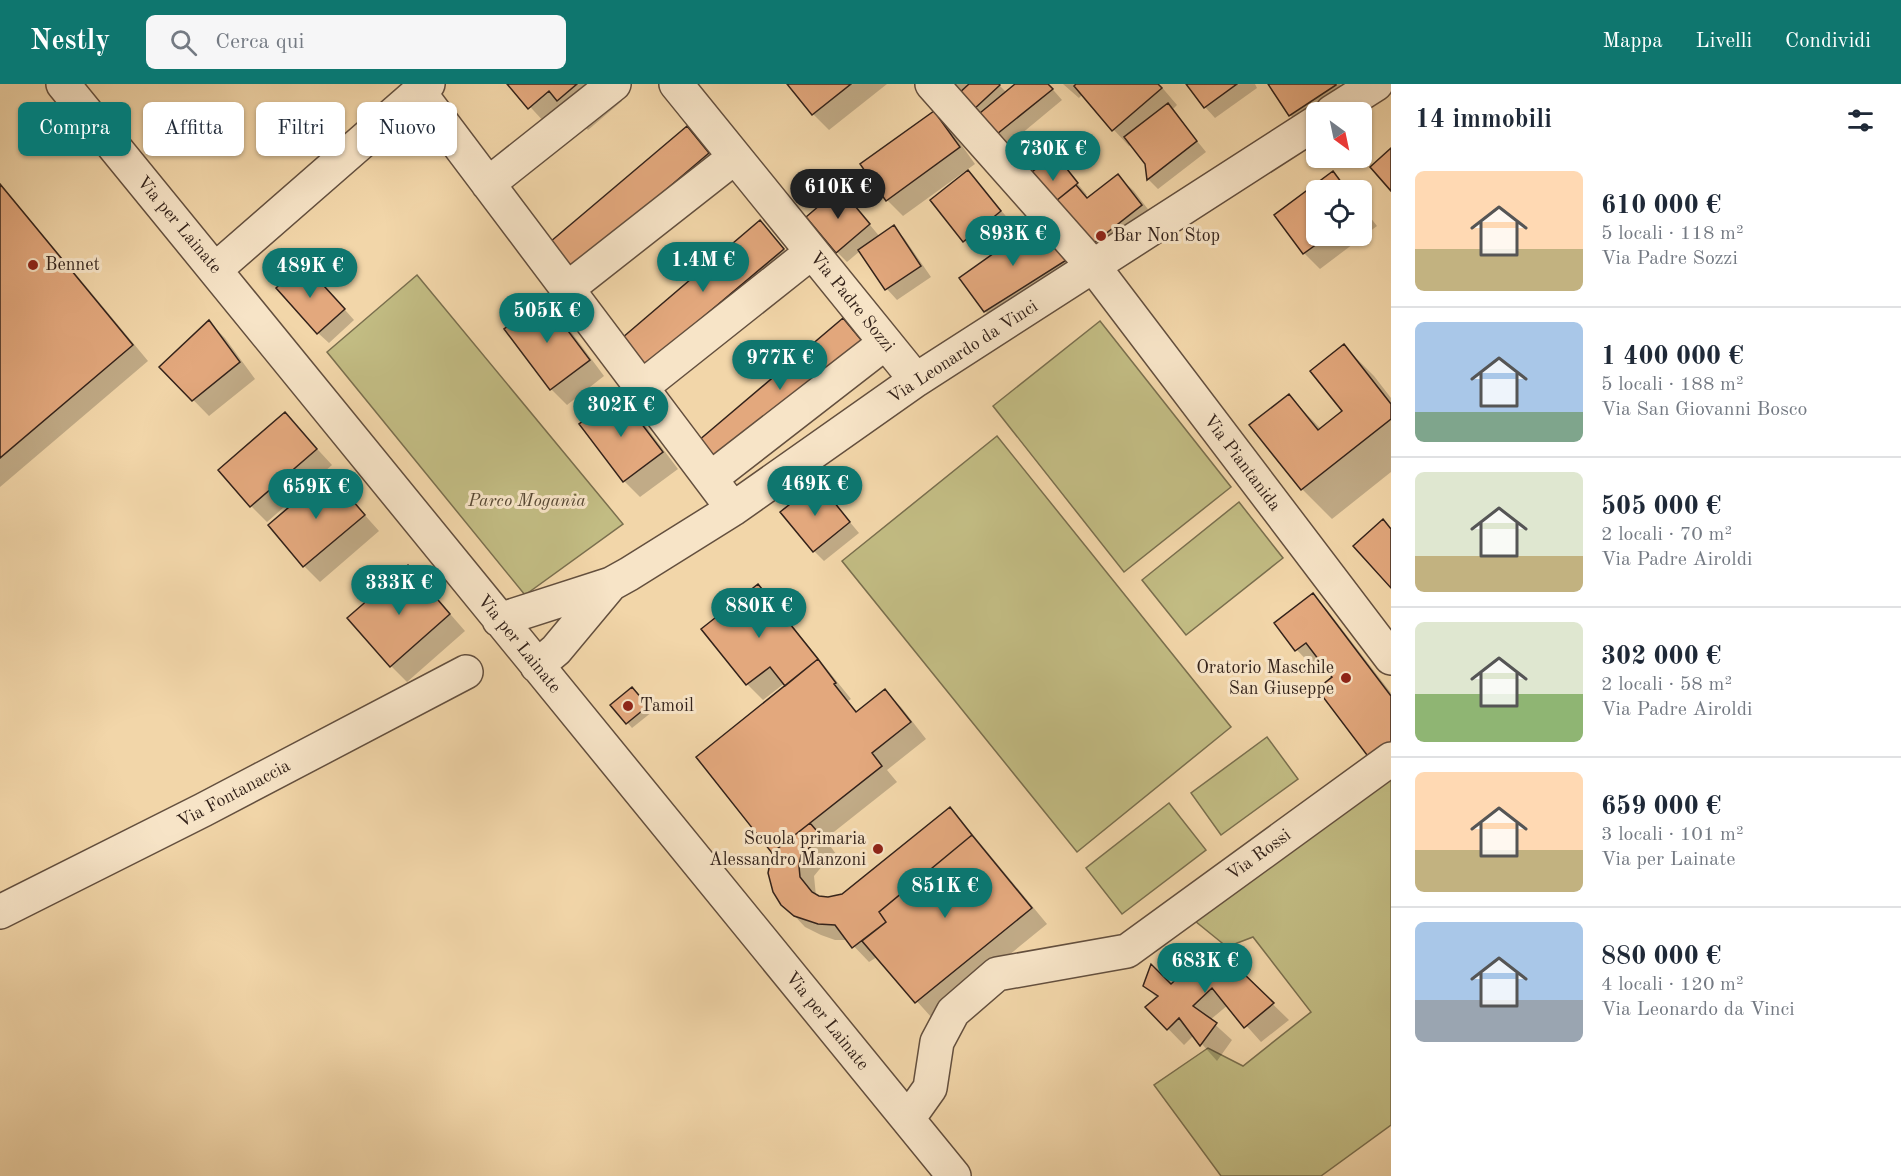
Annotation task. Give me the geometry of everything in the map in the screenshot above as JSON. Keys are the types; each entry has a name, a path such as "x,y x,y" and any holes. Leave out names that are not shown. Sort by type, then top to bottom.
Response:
{"street":[{"name":"Via per Lainate","path":"63,84 954,1176"},
{"path":"488,184 614,84"},
{"name":"Via Padre Sozzi","path":"676,84 916,380"},
{"name":"Via Piantanida","path":"932,84 1094,267 1391,658"},
{"path":"1348,102 1376,84"},
{"path":"216,269 423,88 488,184 733,508"},
{"name":"Via Leonardo da Vinci","path":"611,584 733,508 916,380 1306,129"},
{"path":"567,289 735,157"},
{"path":"642,387 812,252"},
{"path":"711,478 885,343"},
{"path":"499,620 611,584"},
{"path":"537,666 556,650 611,584"},
{"name":"Via Fontanaccia","path":"0,912 203,810 466,672"},
{"name":"Via Rossi","path":"908,1119 930,1088 937,1041 953,1012 996,974 1126,951 1391,759"}],"green space":[{"name":"Parco Mogania","path":"417,275 623,524 525,595 327,352"},
{"path":"1100,321 1231,487 1124,572 993,406"},
{"path":"997,436 1231,727 1077,852 842,561"},
{"path":"1239,502 1283,558 1186,635 1142,580"},
{"path":"1267,737 1298,779 1221,835 1191,793"},
{"path":"1391,772 1391,1125 1321,1176 1221,1176 1154,1085 1208,1048 1243,1066 1311,1012 1253,937 1227,947 1195,921"},
{"path":"1169,803 1206,850 1122,914 1086,868"}],"building":[{"path":"507,84 577,84 557,101 549,91 528,109"},
{"path":"787,84 851,84 812,115"},
{"path":"969,84 1000,85 972,111 957,95"},
{"path":"1015,84 1048,84 1053,89 997,134 980,113"},
{"path":"1076,84 1158,84 1162,88 1112,131 1074,86"},
{"path":"1186,84 1237,84 1204,108"},
{"path":"1268,84 1336,84 1310,102 1306,102 1306,105 1289,116"},
{"path":"1168,103 1197,141 1147,180 1145,164 1124,137"},
{"path":"934,111 960,147 886,201 860,164"},
{"path":"687,126 709,153 573,269 550,242"},
{"path":"1391,148 1391,191 1371,168"},
{"path":"1045,162 1053,171 1063,164 1078,183 1051,205 1028,175"},
{"path":"968,170 1001,211 963,242 930,200"},
{"path":"1333,171 1340,180 1321,180"},
{"path":"1118,174 1142,205 1090,246 1051,205 1076,185 1087,198"},
{"name":"Bennet","path":"0,184 133,345 0,458"},
{"path":"840,188 870,224 836,253 806,217"},
{"path":"1306,191 1306,246 1314,246 1303,254 1274,215"},
{"path":"760,220 784,249 645,366 622,338"},
{"path":"1039,221 1068,259 984,312 959,278"},
{"path":"894,225 921,266 885,290 858,250"},
{"path":"303,263 345,309 317,334 276,288"},
{"path":"544,299 590,360 550,390 504,329"},
{"path":"843,318 862,341 717,464 698,441"},
{"path":"209,320 240,362 192,401 159,367"},
{"path":"1344,344 1391,404 1391,419 1301,490 1249,425 1289,394 1318,430 1342,411 1310,371"},
{"path":"619,394 663,452 623,482 579,424"},
{"path":"285,412 317,449 250,507 218,470"},
{"path":"329,473 365,515 303,567 268,525"},
{"path":"818,482 850,522 813,552 780,512"},
{"path":"1383,519 1391,529 1391,588 1353,546"},
{"path":"408,565 450,614 390,667 347,618"},
{"path":"758,584 818,659 785,686 770,667 746,685 701,629"},
{"path":"1313,593 1391,696 1391,743 1370,759 1317,689 1332,677 1306,643 1295,651 1274,623"},
{"path":"818,659 856,712 885,689 911,722 872,753 882,766 772,853 696,757"},
{"path":"632,687 648,706 626,724 610,705"},
{"path":"950,807 972,835 879,912 886,922 852,948 835,925 818,924 794,916 781,905 773,892 768,873 772,853 810,823 822,837 801,855 800,877 812,892 828,897 842,894"},
{"path":"972,835 1032,908 915,1003 862,941 886,922 879,912"},
{"path":"1214,945 1274,1003 1244,1028 1212,988 1193,1006 1217,1023 1200,1046 1179,1018 1167,1030 1145,1007 1158,996 1143,986 1151,964 1171,984"}],"place":[{"name":"Bar Non Stop","path":"1101,236"},
{"name":"Bennet","path":"33,265"},
{"name":"Oratorio Maschile San Giuseppe","path":"1346,678"},
{"name":"Tamoil","path":"628,706"},
{"name":"Scuola primaria Alessandro Manzoni","path":"878,849"}]}
